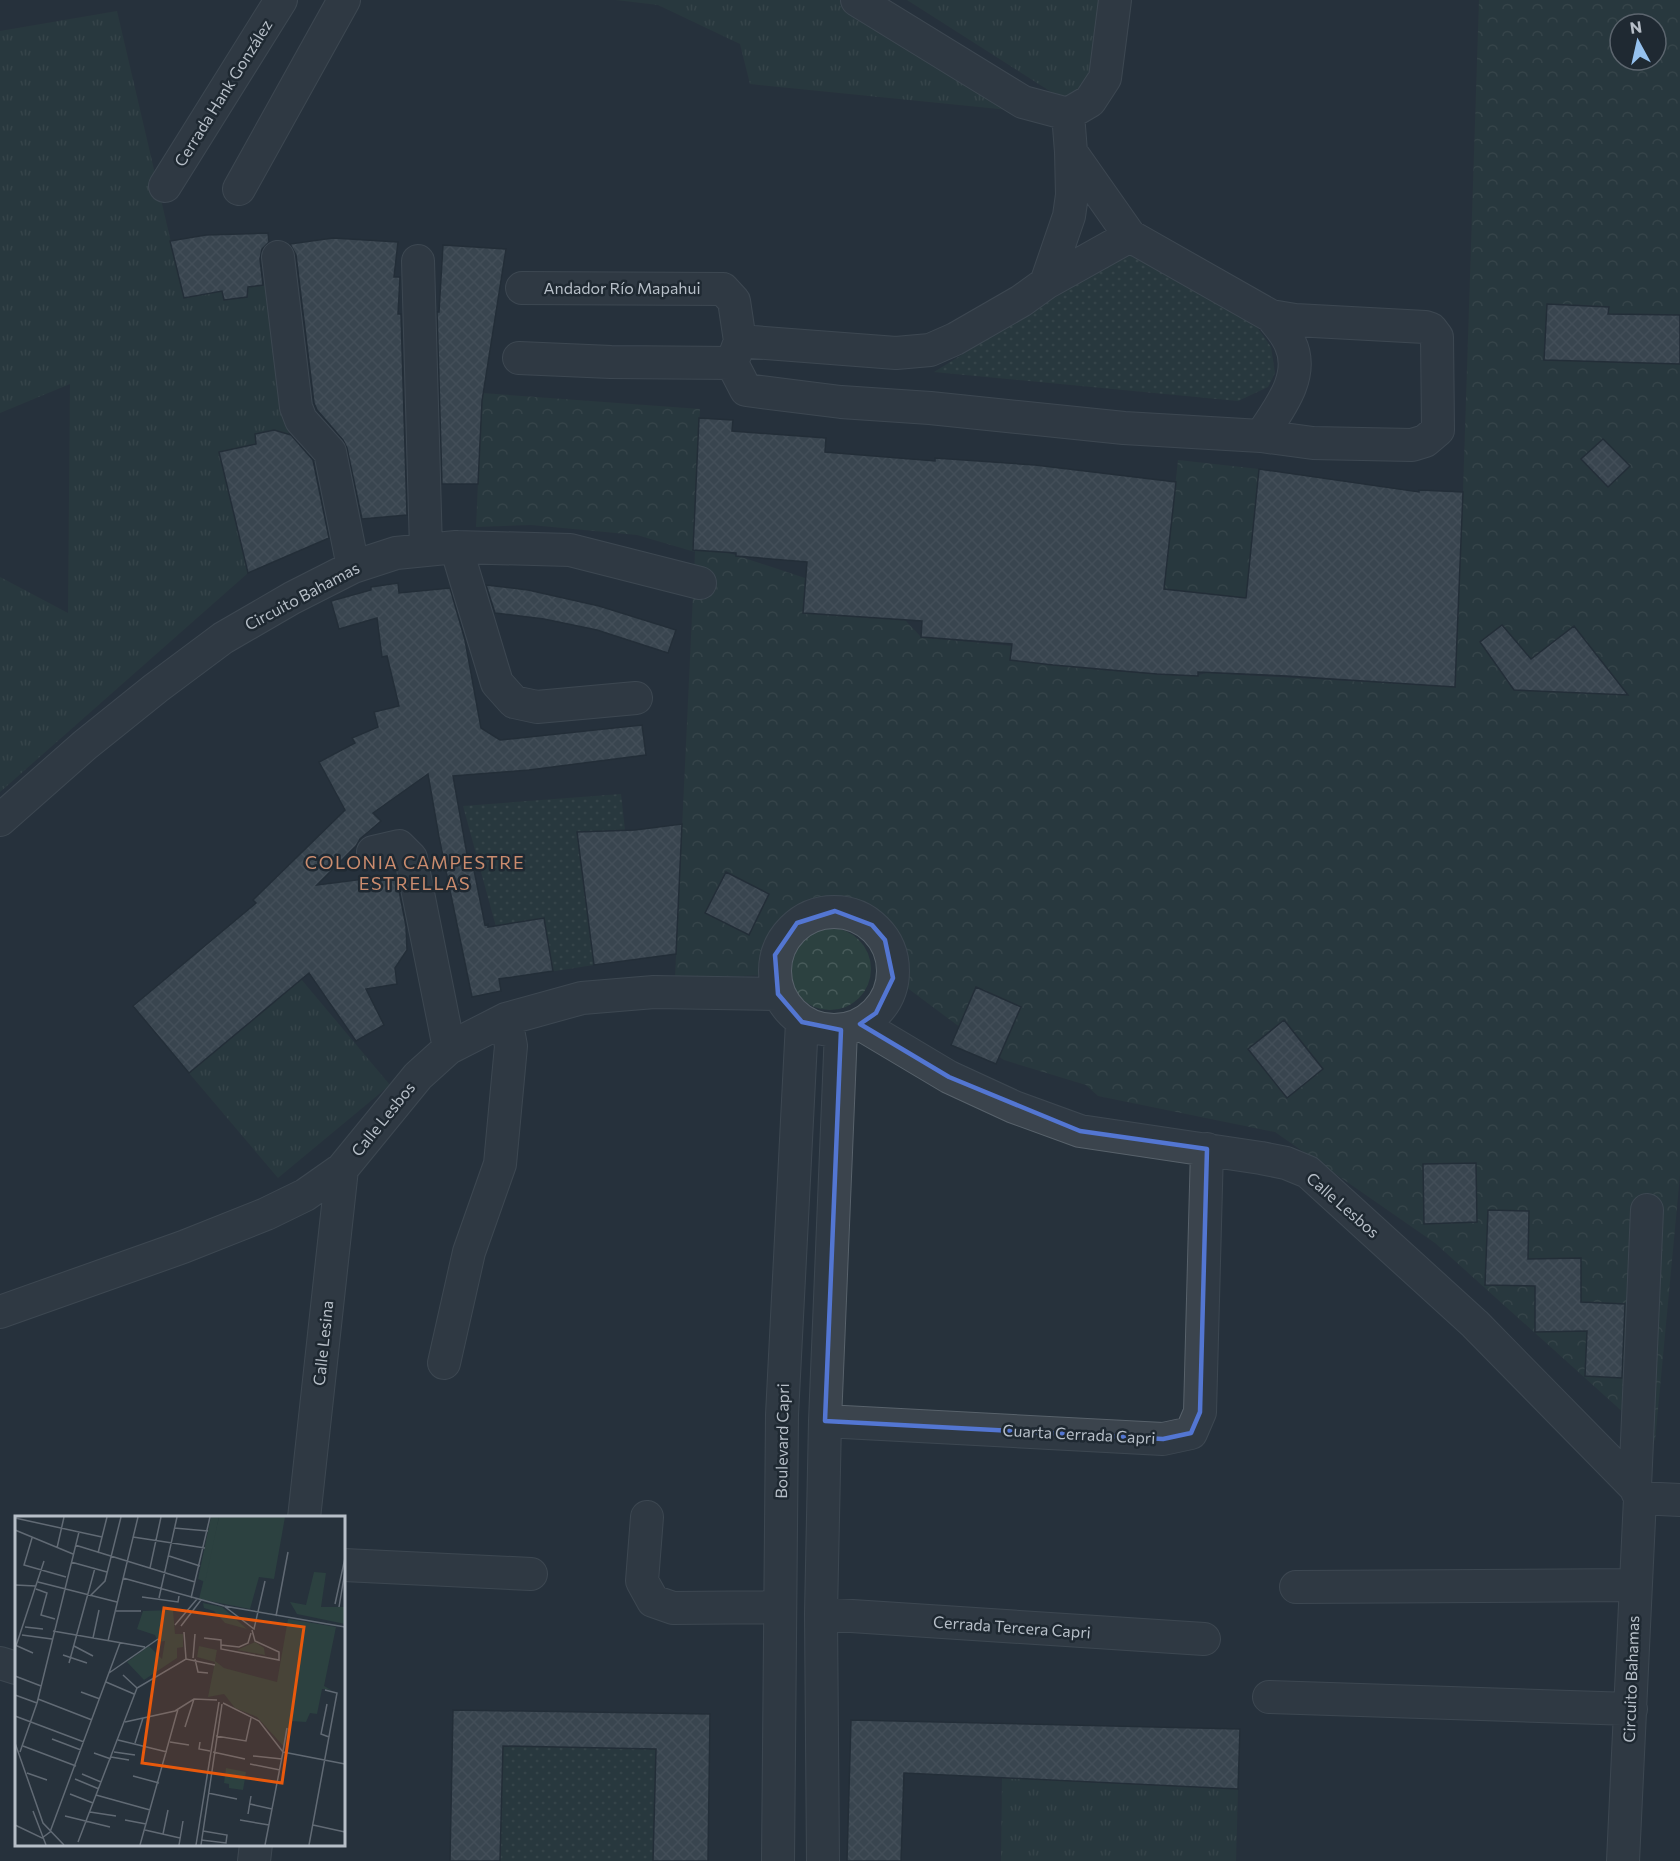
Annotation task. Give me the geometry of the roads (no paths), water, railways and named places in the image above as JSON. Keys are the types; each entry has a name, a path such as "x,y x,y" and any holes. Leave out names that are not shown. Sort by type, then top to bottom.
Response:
{"street":[{"name":"Cerrada Hank González","path":"165,186 281,0"},
{"path":"239,189 344,0"},
{"path":"857,0 1023,102 1068,114 1090,101 1105,78 1115,0"},
{"path":"1046,283 1069,216 1072,195 1068,114"},
{"path":"739,365 841,402 941,408 1124,428 1261,436 1313,443 1412,446 1425,441 1438,430 1437,337 1431,329 1295,320 1271,316 1130,236 1071,152"},
{"path":"519,358 739,365 930,350 955,339 1021,301 1046,283 1130,236"},
{"path":"278,257 296,407 301,420 330,452 353,567"},
{"path":"418,261 441,548 497,683 514,702 537,707 636,698"},
{"name":"Andador Río Mapahui","path":"522,288 723,289 734,301 739,365"},
{"path":"1261,436 1283,402 1295,371 1290,343 1271,316"},
{"name":"Circuito Bahamas","path":"0,820 103,731 223,638 292,598 353,567 396,553 441,548 570,550 700,583"},
{"path":"373,852 399,846 411,858 449,1048"},
{"path":"835,911 855,915 872,925 885,939 892,958 893,978 887,997 876,1013 850,1027 820,1029 802,1022 788,1010 778,994 774,975 775,955 784,937 797,923 815,914 835,911"},
{"name":"Calle Lesbos","path":"0,1312 183,1247 266,1214 305,1195 342,1169 418,1076 449,1048 506,1018 582,998 654,992 778,994"},
{"path":"444,1364 469,1252 500,1164 511,1046 506,1018"},
{"name":"Boulevard Capri","path":"778,1861 782,1415 802,1022"},
{"path":"823,1861 821,1614 825,1421 850,1027"},
{"name":"Calle Lesbos","path":"850,1027 1014,1107 1080,1131 1207,1149 1286,1164 1308,1172 1475,1324 1637,1492"},
{"name":"Cuarta Cerrada Capri","path":"825,1421 1162,1439 1191,1433 1200,1412 1207,1149"},
{"name":"Calle Lesina","path":"304,1516 342,1169"},
{"name":"Circuito Bahamas","path":"1623,1861 1631,1709 1647,1210"},
{"path":"1637,1492 1680,1500"},
{"path":"647,1517 642,1581 653,1601 673,1608 780,1607"},
{"path":"345,1565 531,1574"},
{"path":"1296,1587 1634,1585"},
{"name":"Cerrada Tercera Capri","path":"821,1614 1203,1639"},
{"path":"0,1663 15,1668"},
{"path":"1269,1697 1631,1709"},
{"path":"254,1861 256,1846"}],"district":[{"name":"COLONIA CAMPESTRE ESTRELLAS","path":"415,873"}]}
